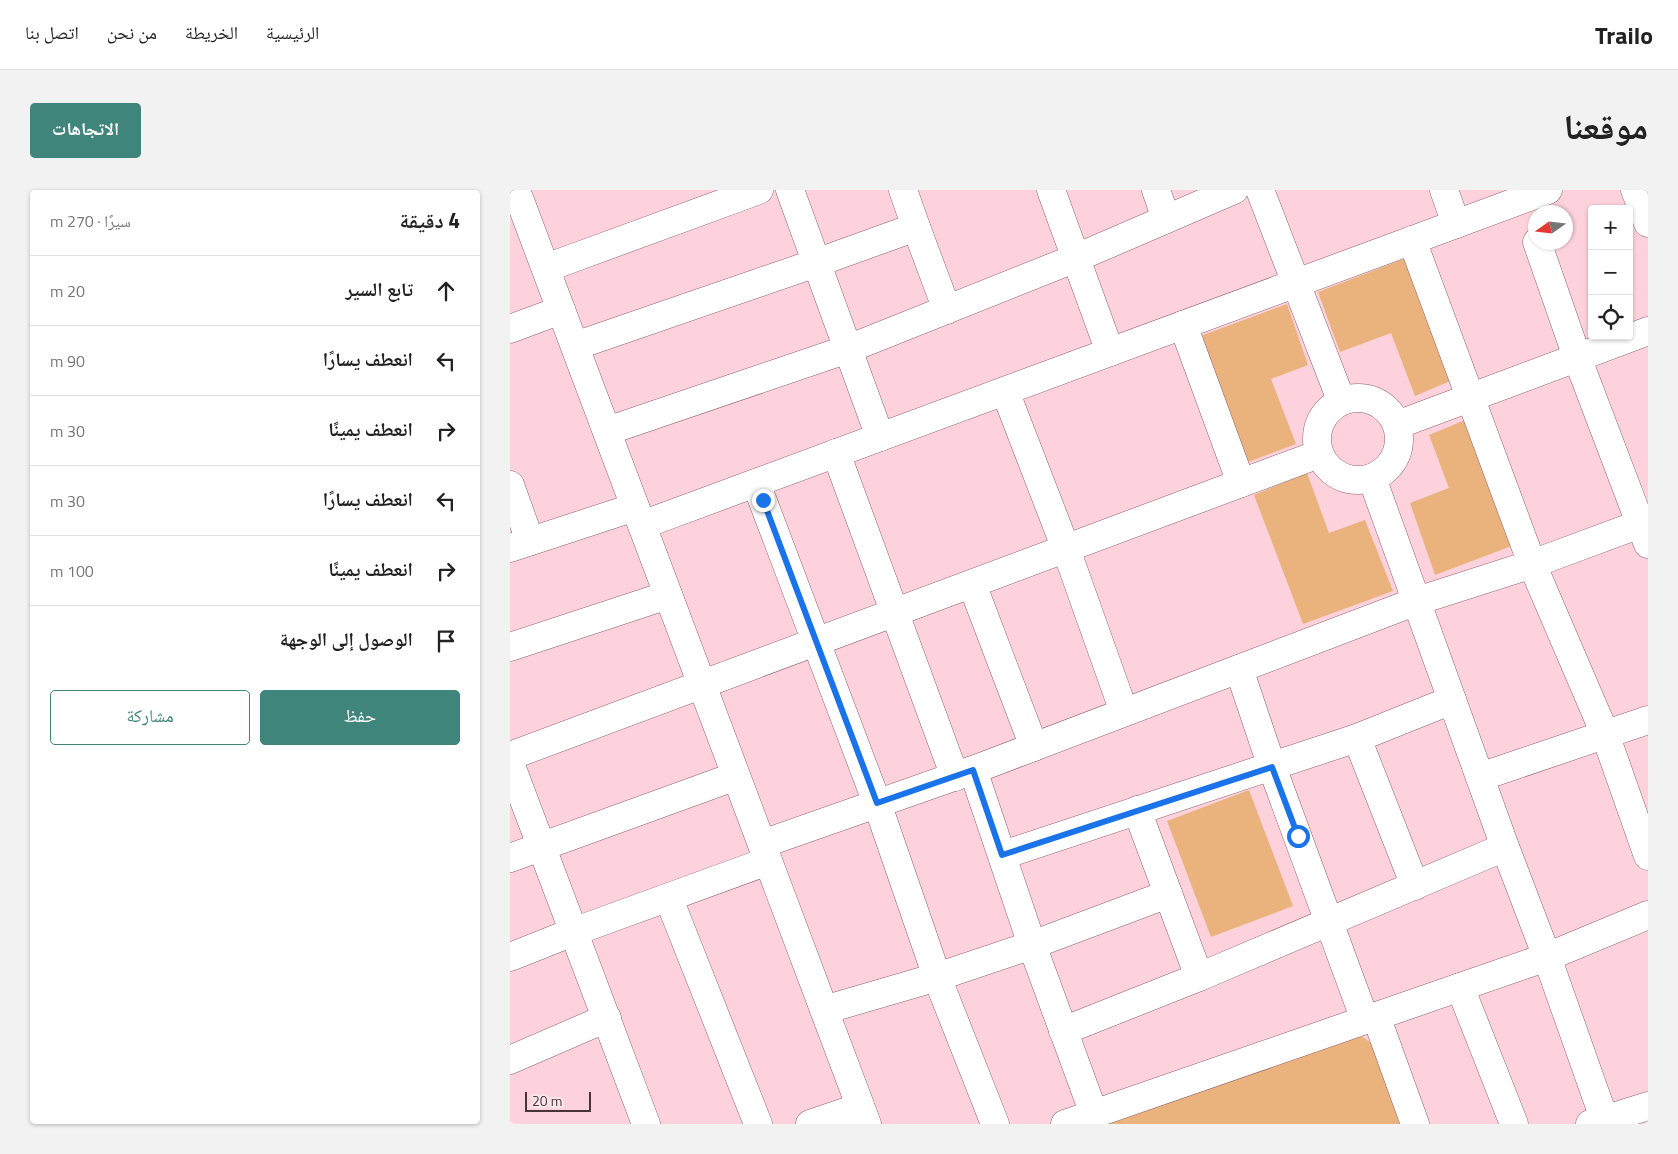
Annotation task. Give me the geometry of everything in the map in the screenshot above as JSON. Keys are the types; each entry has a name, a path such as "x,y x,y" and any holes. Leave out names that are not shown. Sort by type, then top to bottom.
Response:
{"street":[{"path":"516,190 863,1115 810,1124"},
{"path":"546,268 759,190"},
{"path":"790,190 880,437"},
{"path":"903,190 948,310"},
{"path":"1051,190 1110,352"},
{"path":"1156,190 1166,218"},
{"path":"606,431 848,350 1076,258 1234,190"},
{"path":"1260,190 1341,400"},
{"path":"1444,190 1456,224"},
{"path":"510,485 520,544 639,516 756,483 1548,190"},
{"path":"1636,190 1648,223"},
{"path":"1522,200 1528,217"},
{"path":"575,346 916,227"},
{"path":"1412,240 1532,564 1604,734 1648,856"},
{"path":"510,957 573,932 669,898 877,803 964,774 1417,601 1645,530 1577,358 1540,250"},
{"path":"510,329 561,310"},
{"path":"1183,325 1241,483"},
{"path":"1397,425 1648,331"},
{"path":"1005,391 1066,549 1124,712"},
{"path":"1354,397 1368,398 1380,404 1390,413 1397,425 1398,450 1392,462 1383,472 1372,478 1347,479 1335,473 1326,465 1319,454 1316,441 1322,417 1330,407 1341,400 1354,397"},
{"path":"836,453 895,613 964,774 1002,855 1062,1031 1094,1114"},
{"path":"510,756 1319,454"},
{"path":"1372,478 1505,847 1547,957 1600,1122 1648,1106"},
{"path":"756,483 877,803 937,977 995,1124"},
{"path":"972,584 1034,747"},
{"path":"510,648 668,594"},
{"path":"1239,669 1272,767 1329,922 1415,1124"},
{"path":"1002,855 1357,738 1452,700"},
{"path":"1480,777 1648,720"},
{"path":"1357,738 1415,886"},
{"path":"510,763 646,1124"},
{"path":"510,858 736,776"},
{"path":"1137,810 1199,977"},
{"path":"1062,1031 1199,977 1505,847"},
{"path":"824,1010 937,977 1032,945 1168,894"},
{"path":"669,898 758,1124"},
{"path":"1064,1124 1547,957 1648,915"},
{"path":"1460,987 1514,1124"},
{"path":"510,1060 606,1018"}],"shaded area":[{"path":"1409,257 1455,379 1415,396 1391,333 1340,352 1318,292"},
{"path":"1287,304 1308,365 1271,379 1296,444 1243,464 1195,338"},
{"path":"1470,418 1517,544 1435,575 1410,503 1449,488 1429,435"},
{"path":"1307,473 1329,533 1365,520 1393,591 1303,624 1254,495"},
{"path":"1249,790 1293,906 1211,937 1167,821"},
{"path":"1345,1036 1363,1037 1375,1046 1404,1124 1099,1124"}],"route":[{"path":"763,500 877,803 973,770 1002,855 1272,767 1298,836"}]}
